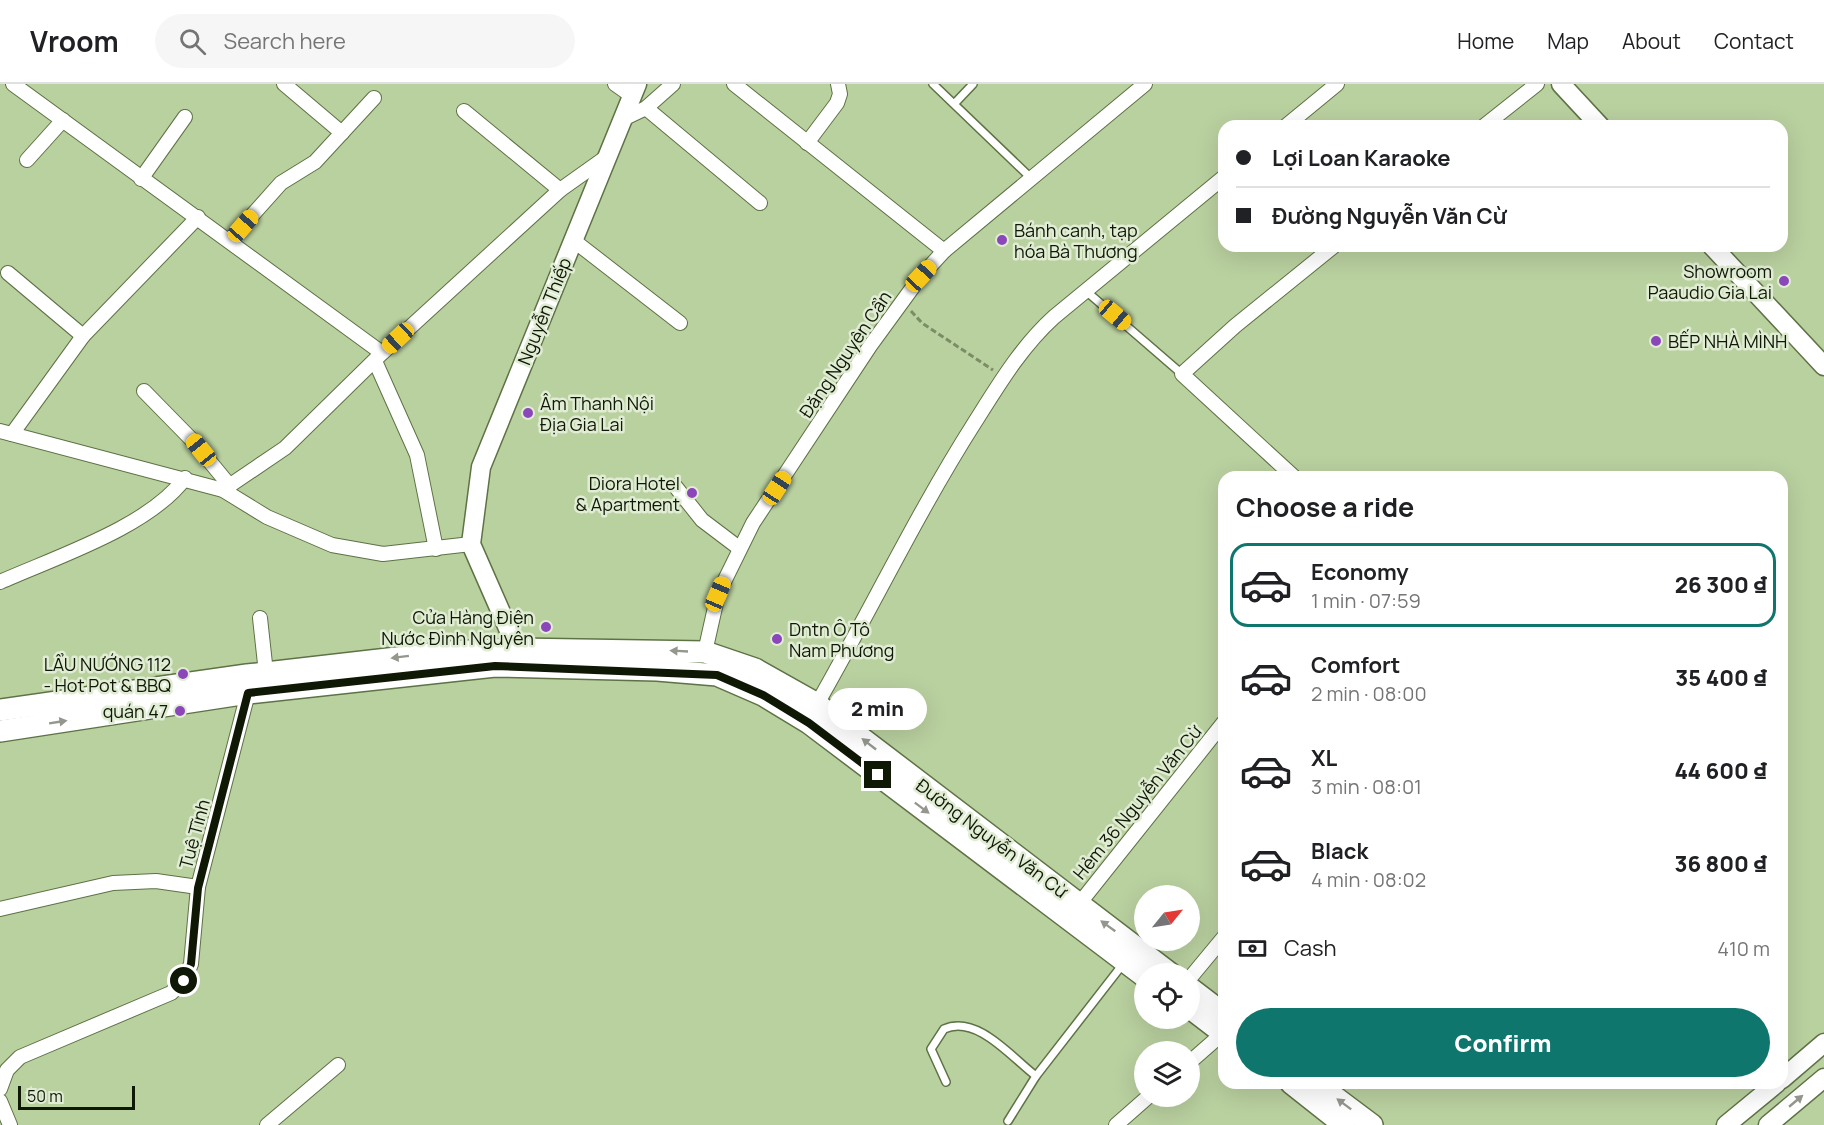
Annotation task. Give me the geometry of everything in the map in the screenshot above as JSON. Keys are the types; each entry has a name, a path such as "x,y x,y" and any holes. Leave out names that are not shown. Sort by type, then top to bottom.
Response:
{"main road":[{"name":"Đường Nguyễn Văn Cừ","path":"0,710 254,681 449,652 517,649 705,652 755,669 817,704 901,780 1134,968"},
{"name":"Đường Nguyễn Văn Cừ","path":"0,731 254,681 495,666 717,675 763,695 901,780 1079,904 1157,963"},
{"path":"1200,996 1218,1009"},
{"path":"1200,1015 1218,1029"},
{"path":"1299,1089 1344,1125"},
{"path":"1324,1089 1372,1125"}],"street":[{"path":"13,84 141,179 230,240 378,357 417,454 436,549"},
{"path":"284,84 342,133"},
{"path":"615,84 638,96 760,203"},
{"path":"638,96 673,84"},
{"path":"734,84 944,251"},
{"path":"807,143 837,103 840,94 838,84"},
{"name":"Đặng Nguyên Cẩn","path":"705,652 718,594 739,548 870,346 904,299 944,251 1145,84"},
{"path":"1293,120 1337,84"},
{"path":"1492,120 1537,84"},
{"path":"1562,84 1592,120"},
{"name":"Nguyễn Thiếp","path":"471,544 481,467 605,158 623,119 638,96"},
{"path":"230,240 281,183 315,162 374,98"},
{"path":"464,111 560,190"},
{"path":"141,179 184,117"},
{"path":"27,160 63,120"},
{"path":"198,217 83,336 6,432 227,488 285,448 378,357 560,190 605,158"},
{"path":"817,704 861,626 906,537 1004,377 1037,332 1218,182"},
{"path":"573,240 680,323"},
{"path":"1287,471 1182,374 1235,326 1327,252"},
{"path":"1718,252 1824,366"},
{"path":"8,273 83,336"},
{"path":"144,391 192,440 227,488 267,517 332,545 383,554 471,544 517,649"},
{"path":"0,582 143,516 175,492 185,478"},
{"path":"675,486 702,520 739,548"},
{"path":"254,681 260,618"},
{"name":"Tuệ Tĩnh","path":"0,1089 7,1070 20,1057 171,993 184,981 191,964 198,888 254,681"},
{"name":"Hẻm 36 Nguyễn Văn Cừ","path":"1079,904 1218,730"},
{"path":"0,909 112,883 156,881 198,888"},
{"path":"1200,966 1218,944"},
{"path":"1200,1053 1218,1038"},
{"path":"1788,1072 1824,1043"},
{"path":"267,1125 338,1065"},
{"path":"1768,1125 1824,1078"},
{"path":"1726,1125 1768,1089"},
{"path":"0,1101 10,1125"},
{"path":"1116,1125 1136,1107"}],"lane":[{"path":"933,84 1031,178"},
{"path":"955,103 973,84"},
{"path":"1086,291 1182,374"},
{"path":"1008,1121 1036,1076 1125,961"},
{"path":"946,1082 931,1049 940,1032 952,1025 978,1030 1036,1076"}],"path":[{"path":"904,299 922,323 1004,377"}],"place":[{"name":"Bánh canh, tạp hóa Bà Thương","path":"1002,240"},
{"name":"Showroom Paaudio Gia Lai","path":"1784,281"},
{"name":"BẾP NHÀ MÌNH","path":"1656,341"},
{"name":"Âm Thanh Nội Địa Gia Lai","path":"528,413"},
{"name":"Diora Hotel & Apartment","path":"692,493"},
{"name":"Cửa Hàng Điện Nước Đình Nguyên","path":"546,627"},
{"name":"Dntn Ô Tô Nam Phương","path":"777,639"},
{"name":"LẨU NƯỚNG 112 - Hot Pot & BBQ","path":"183,674"},
{"name":"quán 47","path":"180,711"}],"route":[{"path":"184,981 191,964 198,888 242,724 248,693 495,666 657,670 717,675 763,695 809,723 878,775"}]}
